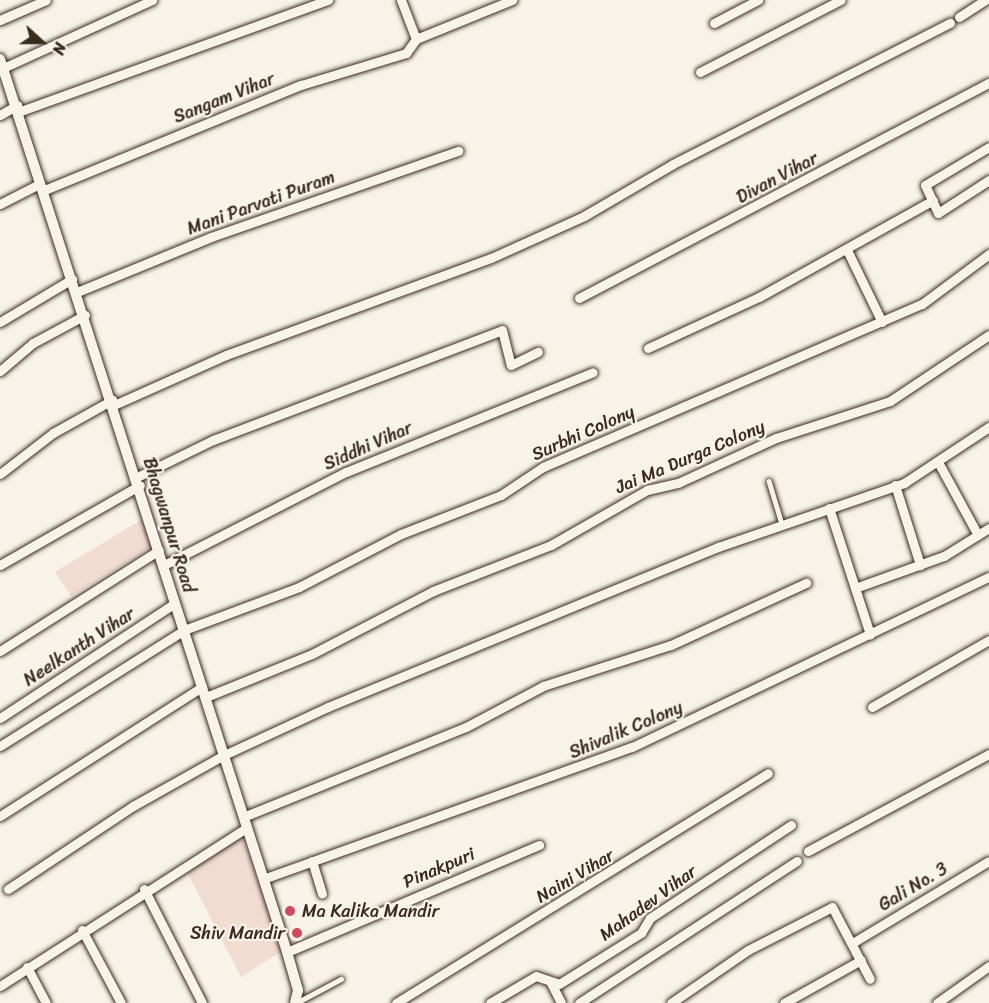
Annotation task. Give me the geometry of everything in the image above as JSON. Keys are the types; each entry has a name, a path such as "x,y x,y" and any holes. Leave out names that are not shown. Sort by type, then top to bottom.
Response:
{"street":[{"path":"0,20 46,0"},
{"path":"2,63 152,0"},
{"path":"0,115 328,0"},
{"path":"401,0 416,39"},
{"name":"Sangam Vihar","path":"0,204 301,85 406,52 416,39 512,0"},
{"path":"714,23 758,0"},
{"path":"700,72 841,0"},
{"path":"959,17 985,0"},
{"path":"0,474 53,433 113,403 226,355 492,258 584,216 673,164 950,23"},
{"name":"Bhagwanpur Road","path":"2,63 40,187 85,315 287,952 298,990 296,1003"},
{"name":"Divan Vihar","path":"579,298 988,87"},
{"path":"989,147 925,186 938,213 989,180"},
{"name":"Mani Parvati Puram","path":"77,292 211,237 458,151"},
{"path":"648,348 847,250 933,200"},
{"path":"847,250 882,322"},
{"name":"Surbhi Colony","path":"0,746 184,630 299,587 401,534 501,495 543,467 882,322 938,294 989,254"},
{"path":"0,322 72,279"},
{"path":"0,371 33,343 85,315"},
{"path":"0,565 138,481 213,440 502,330 512,365 538,352"},
{"name":"Jai Ma Durga Colony","path":"0,816 204,692 312,654 433,591 551,545 647,490 678,483 776,438 890,401 989,335"},
{"name":"Siddhi Vihar","path":"164,565 346,471 593,372"},
{"path":"8,890 133,806 225,755 420,668 782,524 895,485 938,462 989,427"},
{"path":"938,462 978,535"},
{"path":"895,485 920,565"},
{"path":"829,508 870,634"},
{"path":"855,588 920,565 989,528"},
{"path":"0,651 159,550"},
{"name":"Shivalik Colony","path":"263,879 632,747 989,577"},
{"path":"243,817 466,727 543,686 671,645 806,583"},
{"name":"Neelkanth Vihar","path":"0,718 175,603"},
{"path":"872,708 989,640"},
{"path":"808,851 989,754"},
{"name":"Naini Vihar","path":"396,1003 768,773"},
{"name":"Mahadev Vihar","path":"551,984 641,933 650,918 791,825"},
{"path":"0,986 144,890 246,828"},
{"name":"Pinakpuri","path":"287,952 539,845"},
{"path":"312,861 322,893"},
{"path":"579,1003 797,861"},
{"name":"Gali No. 3","path":"854,942 989,861"},
{"path":"144,890 202,1003"},
{"path":"671,1003 817,910 832,907 854,942 870,979"},
{"path":"82,930 121,1003"},
{"path":"784,1003 861,960"},
{"path":"937,1003 989,966"},
{"path":"27,967 46,1003"},
{"path":"490,1003 536,976 551,984 561,1003"}],"lane":[{"path":"769,481 782,524"},
{"path":"296,1003 341,979"}],"shaded area":[{"path":"144,518 153,546 71,596 55,572"},
{"path":"241,834 282,951 241,977 185,868"}],"place":[{"name":"Ma Kalika Mandir","path":"290,911"},
{"name":"Shiv Mandir","path":"297,933"}]}
